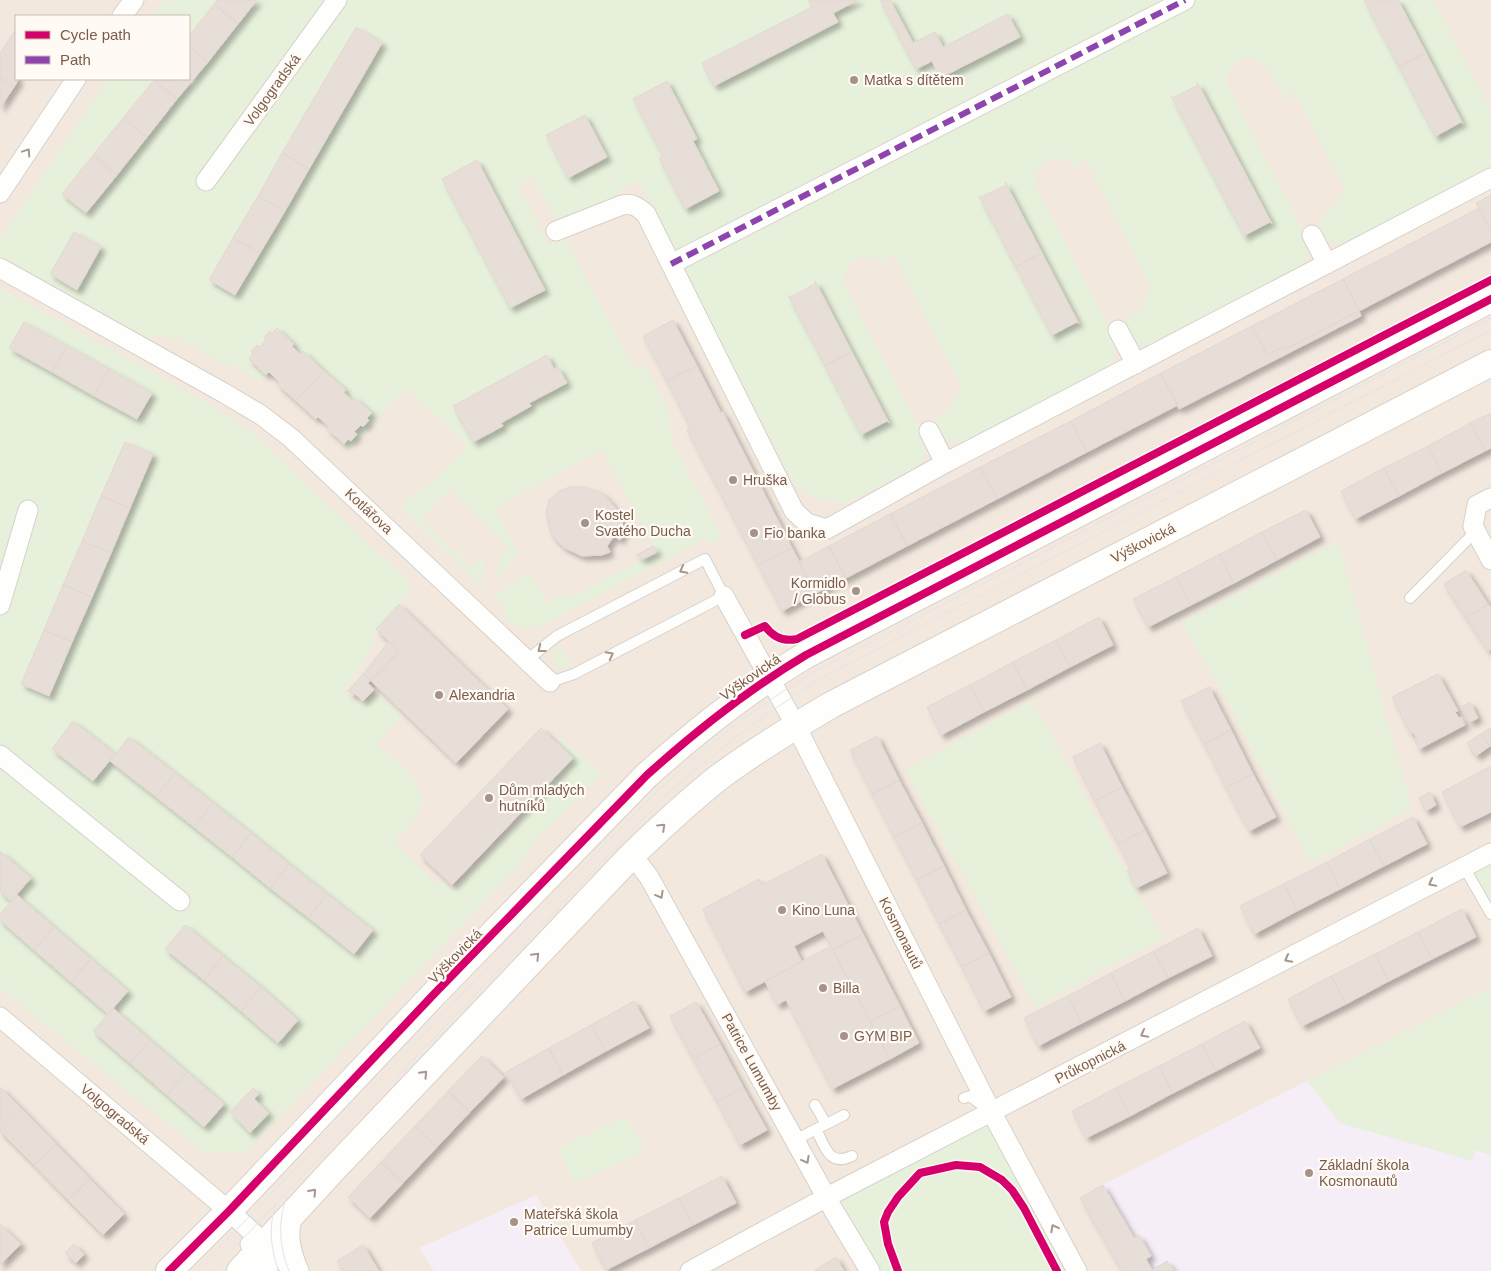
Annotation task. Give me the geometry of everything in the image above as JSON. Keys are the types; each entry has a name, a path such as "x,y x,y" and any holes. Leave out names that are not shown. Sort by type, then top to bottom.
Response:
{"street":[{"path":"123,15 134,0"},
{"name":"Volgogradská","path":"206,181 337,0"},
{"path":"671,264 1185,0"},
{"path":"0,193 75,80"},
{"path":"556,231 622,205 638,206 646,214 794,512 807,523 827,529 945,463 1491,178"},
{"path":"1312,235 1327,264"},
{"name":"Kotlářova","path":"0,268 261,415 291,438 550,682"},
{"name":"Výškovická","path":"169,1271 229,1211 429,1000 647,775 685,741 768,677 806,655 1491,299"},
{"path":"1118,330 1136,364"},
{"name":"Výškovická","path":"257,1260 296,1211 632,855 674,815 755,751 831,705 1491,363"},
{"path":"929,431 945,463"},
{"path":"1484,501 1473,526 1491,560"},
{"path":"0,605 28,510"},
{"name":"Kosmonautů","path":"724,596 796,726 992,1113 1077,1271"},
{"path":"0,756 180,901"},
{"name":"Průkopnická","path":"690,1271 827,1197 1491,853"},
{"name":"Patrice Lumumby","path":"632,855 649,877 870,1271"},
{"name":"Volgogradská","path":"0,1017 229,1211 257,1260 295,1271"},
{"path":"296,1211 290,1223 290,1237 293,1255 299,1271"}],"lane":[{"path":"1410,598 1476,531"},
{"path":"527,660 557,636 705,559 724,596"},
{"name":"Kotlářova","path":"550,682 574,674 724,596"},
{"path":"1464,867 1491,914"},
{"path":"964,1098 973,1097 992,1113"},
{"path":"815,1105 826,1124"},
{"path":"795,1140 844,1115"},
{"path":"816,1129 829,1154 834,1158 844,1160 852,1156"}],"shaded area":[{"path":"0,0 1491,0 1491,1271 0,1271"},
{"name":"Základní škola Kosmonautů","path":"1307,1081 1340,1123 1472,1160 1475,1150 1491,1155 1491,1271 1122,1271 1080,1198"},
{"name":"Mateřská škola Patrice Lumumby","path":"536,1195 581,1271 434,1271 419,1248"}],"green space":[{"path":"164,0 1434,0 1491,111 1491,169 1353,241 1341,244 1329,242 1324,238 1319,227 1321,217 1332,210 1345,189 1293,90 1286,102 1273,76 1262,63 1255,59 1246,58 1236,61 1228,73 1228,86 1307,238 1309,252 1301,266 1155,344 1147,346 1137,345 1130,341 1124,327 1126,320 1140,310 1151,287 1084,158 1076,169 1069,162 1061,159 1053,158 1046,161 1037,172 1038,190 1114,337 1115,355 1111,363 1104,370 964,442 953,443 944,440 936,425 938,416 949,409 962,388 892,253 883,264 869,257 855,260 846,270 845,286 925,439 926,448 923,459 914,469 846,503 807,495 795,486 639,182 621,188 617,199 565,223 553,216 533,178 519,185 549,245 564,237 635,369 645,364 669,411 672,442 722,538 710,545 705,538 543,625 523,628 516,627 506,621 504,615 505,608 494,597 524,574 530,574 546,603 564,593 568,599 657,552 602,450 495,508 519,553 511,557 513,560 503,570 500,578 497,576 501,556 509,547 450,489 420,519 455,553 461,552 461,559 470,568 480,559 485,560 481,585 400,508 404,506 402,503 438,477 468,446 410,392 406,391 397,396 351,448 347,450 342,445 347,440 350,442 355,435 353,433 360,426 362,428 368,421 366,419 370,414 353,398 350,401 342,393 344,390 302,352 299,354 291,347 293,344 276,329 271,334 268,332 263,338 265,340 258,348 256,346 250,352 252,354 248,360 265,375 262,379 257,380 231,363 229,367 176,337 168,338 156,334 152,341 0,257 0,239 107,80 190,80 190,15 153,15"},
{"path":"0,288 196,396 250,431 408,581 410,593 376,629 371,648 346,690 361,705 375,691 402,716 376,743 409,773 416,783 422,802 419,812 393,842 437,884 441,881 452,891 495,846 497,847 496,845 522,818 524,819 522,817 535,804 533,801 573,758 557,743 562,738 601,774 534,842 523,861 246,1152 204,1153 0,988"},
{"path":"1338,541 1412,809 1310,863 1216,680 1181,623"},
{"path":"560,645 572,668 562,668 555,662 554,654"},
{"path":"1032,700 1163,938 1036,1007 905,770"},
{"path":"1491,853 1491,914 1464,867"},
{"path":"1491,987 1491,1155 1475,1150 1472,1161 1340,1123 1307,1081"},
{"path":"992,1113 1077,1271 870,1271 827,1197"},
{"path":"627,1116 644,1152 574,1183 558,1148"}],"building":[{"path":"217,0 257,0 238,24 214,4"},
{"path":"808,0 858,0 833,13 838,22 714,86 702,63 812,7"},
{"path":"880,0 890,0 913,43 935,32 943,47 1008,14 1020,37 940,78 932,61 916,69"},
{"path":"1364,0 1398,0 1426,53 1399,67"},
{"path":"214,4 238,24 208,62 190,47 190,35"},
{"path":"356,27 382,43 309,169 282,153"},
{"path":"15,30 15,80 18,80 14,87 0,78 0,53"},
{"path":"190,47 208,62 177,99 154,80 190,80"},
{"path":"1426,53 1463,124 1461,122 1436,136 1436,138 1399,67"},
{"path":"0,78 14,87 0,108"},
{"path":"154,80 177,99 147,137 123,118"},
{"path":"667,81 697,139 693,141 719,191 685,209 659,158 663,156 633,99"},
{"path":"1197,82 1272,224 1270,222 1245,235 1245,238 1171,96 1173,98 1198,85"},
{"path":"585,115 607,157 568,178 546,135"},
{"path":"123,118 147,137 117,175 93,155"},
{"path":"282,153 309,169 285,211 258,196"},
{"path":"93,155 117,175 86,213 62,194"},
{"path":"477,160 545,290 510,308 442,179"},
{"path":"1005,182 1042,253 1016,267 979,196 981,197 1006,185"},
{"path":"1491,195 1491,231 1476,203"},
{"path":"258,196 285,211 260,253 233,238"},
{"path":"1479,208 1491,231 1491,242 1359,311 1343,279"},
{"path":"74,232 101,247 77,290 50,274"},
{"path":"233,238 260,253 235,295 209,280"},
{"path":"1042,253 1079,324 1077,322 1052,335 1053,338 1016,267"},
{"path":"1343,279 1359,311 1284,350 1282,347 1267,355 1252,326"},
{"path":"815,281 852,352 825,366 788,295 790,297 815,284"},
{"path":"1359,311 1361,316 1179,409 1161,373 1252,326 1267,355 1282,347 1284,350"},
{"path":"673,320 697,366 667,381 643,336"},
{"path":"24,322 67,346 52,372 9,348"},
{"path":"277,328 294,344 292,346 300,354 303,351 324,371 296,401 277,384 279,382 269,372 266,375 249,359 253,354 251,351 257,345 260,347 266,340 264,337 270,331 272,333"},
{"path":"67,346 109,369 94,396 52,372"},
{"path":"852,352 889,423 887,421 862,434 862,437 825,366"},
{"path":"547,355 554,369 558,367 567,383 529,403 531,406 501,423 503,426 473,442 453,406"},
{"path":"697,366 721,413 723,412 792,548 758,565 687,430 691,428 667,381"},
{"path":"109,369 152,393 137,419 94,396"},
{"path":"324,371 346,390 343,392 352,400 354,397 372,413 367,418 369,420 363,427 361,425 354,432 357,434 351,441 348,439 344,444 326,428 328,426 318,417 316,419 296,401"},
{"path":"1161,373 1178,405 1087,452 1071,421"},
{"path":"1491,413 1491,448 1485,451 1470,423"},
{"path":"1071,421 1087,452 997,499 980,467"},
{"path":"1470,423 1485,451 1442,473 1428,446"},
{"path":"125,442 153,454 130,508 101,496"},
{"path":"1428,446 1442,473 1399,496 1384,468"},
{"path":"980,467 997,499 907,546 890,514"},
{"path":"1384,468 1399,496 1355,519 1341,491"},
{"name":"Kostel Svatého Ducha","path":"572,486 597,491 605,496 618,511 622,521 623,533 620,540 614,536 607,546 610,552 602,555 582,556 565,548 550,531 546,513 549,500 559,491"},
{"path":"101,496 130,508 111,553 82,541"},
{"path":"1306,510 1320,537 1277,560 1262,532"},
{"path":"890,514 907,546 846,578 829,546"},
{"path":"1262,532 1277,560 1234,583 1220,554"},
{"path":"82,541 111,553 92,597 63,585"},
{"path":"654,546 657,552 643,559 636,555"},
{"path":"829,546 846,578 816,593 799,562"},
{"path":"792,548 816,593 782,611 758,565"},
{"path":"1220,554 1234,583 1191,605 1176,577"},
{"path":"1466,570 1488,604 1466,618 1444,584"},
{"path":"1176,577 1191,605 1148,627 1133,599"},
{"path":"63,585 92,597 72,642 44,630"},
{"name":"Alexandria","path":"399,604 508,709 456,763 371,681 399,651 376,629"},
{"path":"1488,604 1491,608 1491,649 1488,651 1466,618"},
{"path":"1099,617 1113,645 1070,667 1056,640"},
{"path":"44,630 72,642 49,696 21,684"},
{"path":"1056,640 1070,667 1027,690 1013,662"},
{"path":"389,641 399,651 371,681 363,674"},
{"path":"1013,662 1027,690 984,712 970,685"},
{"path":"363,674 370,681 368,683 374,690 363,701 348,691"},
{"path":"1438,674 1458,711 1455,712 1459,718 1461,717 1465,725 1419,749 1414,733 1411,734 1392,697"},
{"path":"970,685 984,712 941,735 927,707"},
{"path":"1209,687 1231,730 1204,744 1181,701"},
{"path":"1470,702 1478,718 1470,722 1461,707"},
{"path":"73,721 115,754 93,781 52,749"},
{"path":"541,728 573,758 452,885 420,855"},
{"path":"1490,728 1491,746 1481,734"},
{"path":"1231,730 1253,774 1226,788 1204,744"},
{"path":"1481,734 1490,746 1476,756 1467,743"},
{"path":"877,736 899,780 872,794 850,750"},
{"path":"129,737 175,773 156,797 110,761"},
{"path":"1100,743 1122,787 1095,801 1073,757"},
{"path":"1491,766 1491,812 1460,827 1442,792"},
{"path":"175,773 213,803 194,827 156,797"},
{"path":"1253,774 1276,817 1249,831 1226,788"},
{"path":"899,780 922,823 894,837 872,794"},
{"path":"1122,787 1145,830 1118,844 1095,801"},
{"path":"1430,792 1436,805 1426,811 1419,798"},
{"path":"213,803 251,833 232,857 194,827"},
{"path":"1413,817 1427,844 1384,866 1370,839"},
{"path":"922,823 944,866 917,880 894,837"},
{"path":"1145,830 1167,873 1136,888 1127,871 1131,869 1118,844"},
{"path":"251,833 289,864 270,888 232,857"},
{"path":"1370,839 1384,866 1340,889 1327,862"},
{"path":"0,851 31,878 11,901 0,891"},
{"path":"822,854 863,934 833,950 823,931 794,946 802,962 745,992 703,909 759,879 762,885"},
{"path":"1327,862 1340,889 1297,911 1284,884"},
{"path":"289,864 327,894 309,918 270,888"},
{"path":"944,866 966,910 939,924 917,880"},
{"path":"1284,884 1297,911 1254,934 1240,906"},
{"path":"327,894 373,930 354,954 309,918"},
{"path":"17,895 54,927 34,950 0,920 0,914"},
{"path":"1462,909 1476,937 1432,959 1418,932"},
{"path":"966,910 989,953 962,967 939,924"},
{"path":"185,925 223,956 204,980 165,949"},
{"path":"54,927 91,959 71,982 34,950"},
{"path":"1198,928 1212,956 1168,978 1154,951"},
{"path":"1418,932 1432,959 1389,981 1375,954"},
{"path":"863,934 900,1006 870,1022 833,950"},
{"path":"829,947 833,950 890,1059 832,1089 786,1000 777,1005 765,981"},
{"path":"1154,951 1168,978 1125,1001 1111,973"},
{"path":"989,953 1011,997 984,1011 962,967"},
{"path":"1375,954 1389,981 1346,1004 1331,976"},
{"path":"223,956 261,987 241,1011 204,980"},
{"path":"91,959 128,991 108,1014 71,982"},
{"path":"1111,973 1125,1001 1082,1023 1068,996"},
{"path":"1331,976 1346,1004 1302,1026 1288,999"},
{"path":"261,987 298,1020 278,1043 241,1011"},
{"path":"1068,996 1082,1023 1038,1046 1024,1018"},
{"path":"634,1001 649,1028 606,1051 591,1025"},
{"path":"696,1002 720,1044 693,1059 670,1016"},
{"path":"900,1006 919,1043 890,1059 870,1022"},
{"path":"113,1008 150,1040 130,1063 93,1031"},
{"path":"1245,1021 1260,1048 1216,1071 1202,1044"},
{"path":"591,1025 606,1051 563,1075 549,1048"},
{"path":"150,1040 187,1072 167,1095 130,1063"},
{"path":"720,1044 743,1087 717,1102 693,1059"},
{"path":"1202,1044 1216,1071 1173,1093 1159,1066"},
{"path":"549,1048 563,1075 521,1099 506,1072"},
{"path":"482,1056 504,1077 470,1112 448,1091"},
{"path":"1159,1066 1173,1093 1130,1116 1116,1088"},
{"path":"187,1072 224,1104 204,1127 167,1095"},
{"path":"0,1087 22,1109 0,1131"},
{"path":"743,1087 767,1130 740,1145 717,1102"},
{"path":"253,1088 259,1094 254,1099 269,1113 250,1133 230,1112"},
{"path":"1116,1088 1130,1116 1086,1138 1072,1111"},
{"path":"448,1091 470,1112 437,1147 415,1126"},
{"path":"22,1109 56,1144 34,1165 0,1131"},
{"path":"415,1126 437,1147 403,1183 381,1162"},
{"path":"56,1144 90,1179 68,1200 34,1165"},
{"path":"381,1162 403,1183 370,1218 348,1197"},
{"path":"722,1176 736,1203 693,1225 679,1198"},
{"path":"90,1179 124,1214 103,1235 68,1200"},
{"path":"1103,1185 1134,1238 1139,1235 1151,1256 1146,1259 1152,1270 1167,1261 1174,1271 1122,1271 1080,1198"},
{"path":"679,1198 693,1225 649,1248 635,1220"},
{"path":"635,1220 649,1248 606,1270 592,1243"},
{"path":"0,1224 21,1244 0,1265"},
{"path":"74,1244 84,1254 76,1263 65,1253"},
{"path":"363,1245 379,1271 343,1271 337,1261"},
{"path":"836,1257 844,1271 814,1271"}],"tram line":[{"path":"197,1271 639,809 701,752 744,718 814,672 1491,318"},
{"path":"212,1271 663,798 719,750 777,707 818,680 1491,330"},
{"path":"288,1194 282,1213 281,1242 289,1271"},
{"path":"275,1204 271,1238 279,1271"}],"marked path":[{"path":"671,264 1185,0"}],"cycle path":[{"path":"745,635 765,626 779,638 787,640 797,639 1491,280"},
{"path":"169,1271 229,1211 435,993 647,775 684,742 744,696 806,655 1491,299"},
{"path":"898,1271 888,1244 884,1222 888,1212 898,1197 920,1173 956,1165 980,1167 1002,1180 1012,1190 1024,1208 1057,1271"}],"place":[{"name":"Matka s dítětem","path":"854,80"},
{"name":"Hruška","path":"733,480"},
{"name":"Kostel Svatého Ducha","path":"585,523"},
{"name":"Fio banka","path":"754,533"},
{"name":"Kormidlo / Globus","path":"856,591"},
{"name":"Alexandria","path":"439,695"},
{"name":"Dům mladých hutníků","path":"489,798"},
{"name":"Kino Luna","path":"782,910"},
{"name":"Billa","path":"823,988"},
{"name":"GYM BIP","path":"844,1036"},
{"name":"Základní škola Kosmonautů","path":"1309,1173"},
{"name":"Mateřská škola Patrice Lumumby","path":"514,1222"}]}
